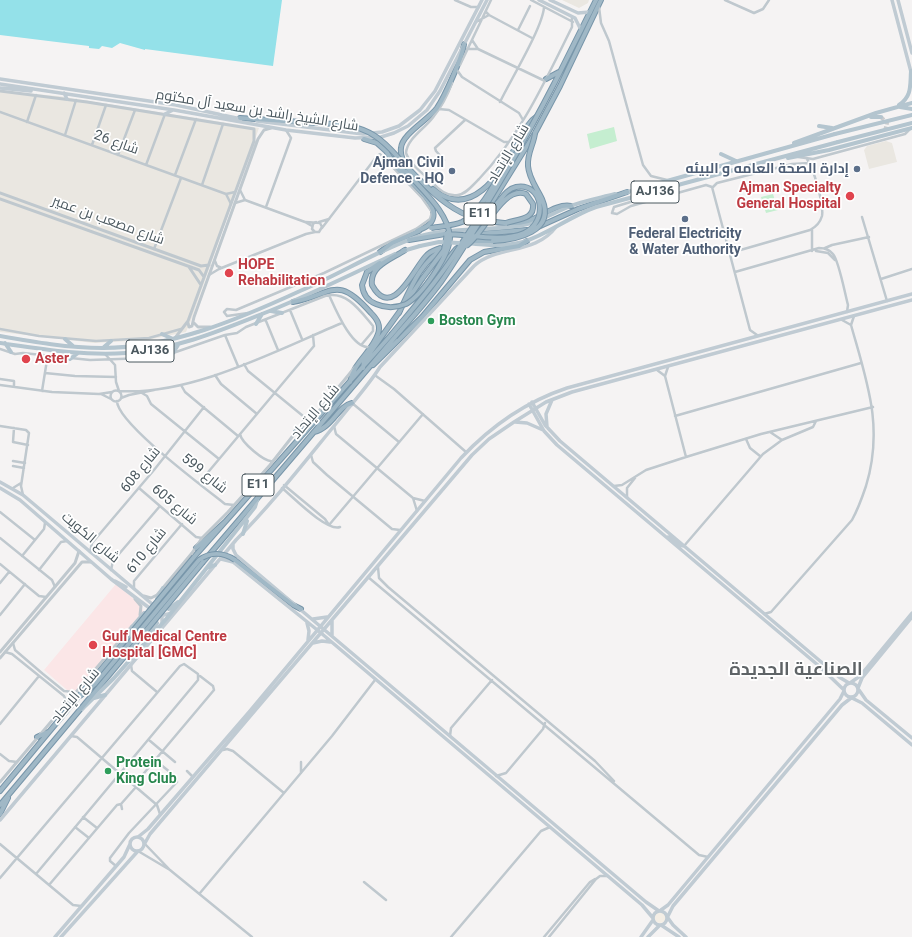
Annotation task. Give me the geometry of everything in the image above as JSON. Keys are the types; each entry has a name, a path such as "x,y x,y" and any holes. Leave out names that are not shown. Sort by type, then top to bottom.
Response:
{"highway":[{"name":"شارع الإتحاد","path":"461,245 503,177 538,116 590,12 599,1"},
{"name":"شارع الإتحاد","path":"0,805 129,648 369,367 431,287 486,212 535,133 560,86 599,1"},
{"path":"408,168 401,152 403,141 442,102 453,77 464,44"},
{"path":"546,80 560,72"},
{"path":"417,231 459,223 470,217 481,204 530,122 538,116"},
{"path":"240,118 340,125 366,130 382,141 440,199 464,214 483,220 506,223 528,221 563,206 571,206"},
{"path":"461,245 472,240 494,241 511,240 524,237 535,230 542,220 544,210 543,201 532,180 528,166 529,152 535,133"},
{"path":"364,138 377,143 386,151 409,181 429,202 434,213 430,223 386,246 380,252"},
{"path":"418,178 442,196 451,200 464,200 475,196 487,185 508,159"},
{"path":"409,181 438,208 450,239 446,253 431,277"},
{"path":"410,240 445,234 497,237 519,235 529,230 537,223 540,216 540,205 532,192 524,187 517,187 509,190 491,210 486,212"},
{"path":"389,257 367,272 362,282 364,293 373,303 388,307 398,306 411,301 456,249 474,239 509,196 517,192 526,194 533,204 531,214 524,218 506,223"},
{"path":"405,250 379,266 372,274 372,285 380,295 390,296 398,294 426,256 433,250 477,234 517,232 538,227 578,209 627,192"},
{"path":"363,368 364,362 444,250 447,229"},
{"path":"369,367 378,362 422,317 474,257 484,252 519,246 527,240"},
{"path":"398,313 424,265 434,254 446,246"},
{"path":"293,302 332,290 343,290 353,294 361,301 378,323 378,335 353,373 350,382"},
{"name":"شارع الإتحاد","path":"0,791 92,678 194,557 393,336"},
{"path":"314,432 324,428 345,407 351,405"},
{"path":"296,432 307,430"},
{"path":"197,545 219,525 227,521"},
{"path":"76,699 95,684 129,648 199,560 209,555 220,554 235,560 293,605 301,609"},
{"path":"92,678 96,669"},
{"path":"37,737 50,731"},
{"path":"0,814 8,796"}],"main road":[{"name":"شارع الشيخ راشد بن سعيد آل مكتوم","path":"482,0 483,8"},
{"name":"شارع الشيخ راشد بن سعيد آل مكتوم","path":"0,78 11,83 36,89 174,110 271,128 364,138 394,133 408,126 427,110 440,91 487,0"},
{"path":"538,0 542,6"},
{"path":"538,0 569,12 580,14 590,12"},
{"path":"550,0 569,12 577,20 581,30"},
{"path":"892,0 912,72 911,94 906,100 896,107"},
{"path":"898,1 904,3"},
{"path":"898,1 912,53"},
{"name":"شارع الشيخ راشد بن سعيد آل مكتوم","path":"0,84 11,83 176,105 240,118 352,134 373,134 390,129 414,115 431,98 444,77 475,15 483,8"},
{"path":"550,9 558,9"},
{"path":"0,88 25,90 36,89"},
{"path":"19,93 25,90"},
{"path":"64,93 68,99"},
{"path":"786,147 833,128 912,103"},
{"path":"896,107 912,109"},
{"path":"165,114 174,110"},
{"name":"AJ136","path":"0,336 74,346 104,348 140,345 174,339 212,327 250,312 300,291 380,252 434,232 529,224 571,206 627,192 786,147 912,115"},
{"path":"864,118 881,117"},
{"path":"228,120 231,125"},
{"name":"AJ136","path":"0,343 78,353 104,354 142,352 178,345 215,334 293,302 405,250 439,242 461,245 500,245 527,240 585,211 912,123"},
{"path":"819,126 833,128"},
{"path":"780,159 797,157 912,129"},
{"path":"874,138 884,131"},
{"path":"890,138 892,133"},
{"path":"859,147 862,141"},
{"path":"721,154 736,161"},
{"path":"0,820 215,565 283,486 312,455 376,376 382,365 476,264 490,256 516,250 536,243 553,231 558,224"},
{"path":"332,636 331,617 400,530 466,452 495,426 530,403 571,386 702,352 912,294"},
{"path":"61,937 138,851 142,849 150,834 312,644 322,627 379,564 472,455 497,433 552,400 584,389 912,300"},
{"path":"270,311 282,313"},
{"path":"256,324 262,314"},
{"path":"162,334 174,339"},
{"path":"65,339 74,346"},
{"path":"104,348 111,341"},
{"path":"5,343 11,352"},
{"path":"173,353 178,345"},
{"path":"675,365 677,361 702,352"},
{"path":"70,359 78,353"},
{"path":"546,429 546,411 552,400"},
{"path":"530,403 557,445 830,676 844,691 846,696 862,703 912,745"},
{"path":"514,422 528,423 546,429 841,678 855,684 866,700 912,738"},
{"name":"شارع الكويت","path":"0,482 23,495 158,609 162,615"},
{"name":"شارع الكويت","path":"0,488 16,496 79,549 114,581 156,613 162,615"},
{"path":"243,534 244,526 258,497"},
{"path":"78,711 94,698 172,613 252,510"},
{"path":"38,514 48,521 50,519"},
{"path":"54,528 56,525 64,531"},
{"path":"662,534 666,535 679,546 684,546"},
{"path":"233,544 235,554 646,902 665,912 673,925 686,937"},
{"path":"230,560 231,556 235,554"},
{"path":"221,559 230,560 307,622 645,907 656,924 661,925 679,937"},
{"path":"207,569 215,565"},
{"path":"114,581 119,582 126,587 129,586"},
{"path":"163,588 157,599 158,602 169,609 180,602"},
{"path":"733,594 739,594 752,604"},
{"path":"132,627 144,613 148,614 157,623 149,634 147,640"},
{"path":"162,624 162,615 172,613"},
{"path":"641,937 653,919 655,912 668,905 838,702 846,685 860,676 912,613"},
{"path":"311,618 321,619 331,617"},
{"path":"648,937 665,923 673,906 842,705 857,695 862,678 912,617"},
{"path":"307,622 309,631 307,642"},
{"path":"56,937 126,855 132,839 138,837 148,829 307,642 319,632"},
{"path":"312,644 320,641 331,642"},
{"path":"375,680 380,680 395,690"},
{"path":"94,698 105,696"},
{"path":"756,809 753,807 758,799"},
{"path":"532,812 547,822 550,822"},
{"path":"741,826 746,817 744,815"},
{"path":"138,837 142,839 145,844"},
{"path":"130,844 132,848 138,851"}],"street":[{"path":"455,0 469,7 483,8 489,15 532,38"},
{"path":"462,77 453,77 482,19 483,8 491,0"},
{"path":"531,0 573,22"},
{"path":"725,0 754,13 763,9 769,0"},
{"path":"599,1 601,23 614,59 643,165 652,176 669,180"},
{"path":"518,30 530,6"},
{"path":"500,102 543,13 542,6"},
{"path":"469,7 475,15"},
{"path":"543,13 550,9"},
{"path":"476,22 489,15"},
{"path":"510,142 504,142 448,110 442,102 439,109 427,124 410,141 406,153 410,161 442,191 452,195 464,193 483,175 510,142 524,121 546,80 573,22 572,16"},
{"path":"472,40 478,49"},
{"path":"467,49 478,49 546,80"},
{"path":"457,70 462,77 519,113 524,121"},
{"path":"0,91 136,109 251,128 254,131 255,135 192,326 190,327 188,325 188,321"},
{"path":"27,122 36,95"},
{"path":"64,135 76,100"},
{"path":"92,145 106,105"},
{"path":"118,155 136,109"},
{"path":"439,109 448,110"},
{"name":"شارع 26","path":"0,112 226,194"},
{"path":"519,113 528,113"},
{"path":"146,165 165,114"},
{"path":"175,175 196,119"},
{"path":"444,160 435,148 465,120"},
{"path":"202,185 223,124"},
{"path":"174,339 188,321 260,136 264,130 271,128"},
{"path":"797,157 807,159 859,147 907,134 912,129"},
{"path":"266,208 291,138 290,134 286,130"},
{"path":"255,135 258,132 260,136"},
{"path":"504,142 505,148"},
{"path":"209,276 222,268 306,234 320,231 379,154 409,181 430,209 432,215 429,220 416,229 324,273 236,310 227,309 224,312 227,316 250,312"},
{"path":"730,253 812,229 820,220 822,210 810,163 807,159"},
{"path":"713,188 717,183 792,164 810,163"},
{"path":"154,249 181,178"},
{"path":"646,194 637,200 614,207 612,213 617,214 631,206 706,185 713,188"},
{"path":"713,188 750,330 745,340"},
{"path":"240,189 245,200 305,222 316,232"},
{"path":"233,204 226,194 235,192"},
{"name":"شارع مصعب بن عمير","path":"0,193 201,266 209,265"},
{"name":"شارع مصعب بن عمير","path":"0,199 199,270"},
{"path":"233,204 245,200"},
{"path":"862,217 886,296 886,302"},
{"path":"305,222 317,222 330,219"},
{"path":"306,234 317,222"},
{"path":"317,222 322,228"},
{"path":"812,229 813,251"},
{"path":"735,272 836,244 869,237"},
{"path":"727,244 736,250"},
{"path":"829,252 836,244"},
{"path":"825,248 836,258 848,304 847,312"},
{"path":"813,251 829,252"},
{"path":"215,260 217,266 222,268"},
{"path":"201,266 202,269 199,270 204,277"},
{"path":"189,267 201,286"},
{"path":"881,279 912,269"},
{"path":"329,295 347,332 366,348 370,347"},
{"path":"0,350 70,359 113,361 147,358 173,353 225,335 237,333 245,328 329,295 339,295 353,303 373,326 373,331 362,344"},
{"path":"848,304 856,310"},
{"path":"290,310 302,339"},
{"path":"851,325 854,316"},
{"path":"764,614 771,612 848,524 858,508 873,457 873,407 851,325 847,321 842,320"},
{"path":"266,321 278,350"},
{"path":"193,322 198,327 212,327"},
{"path":"0,385 42,391 99,394 112,391 154,390 215,375 342,323"},
{"path":"0,329 36,336 111,341 142,339 184,328"},
{"path":"750,330 760,336"},
{"path":"225,335 238,366"},
{"path":"199,483 314,346 313,335"},
{"path":"104,354 113,361 115,365 116,382 121,398"},
{"path":"42,391 47,360 50,357"},
{"path":"115,365 119,360"},
{"path":"675,416 862,363"},
{"path":"139,594 152,598 163,588 202,538 235,505 301,426 304,417 248,371 244,364"},
{"path":"301,426 310,422 352,370 358,365"},
{"path":"668,367 665,376 686,457"},
{"path":"657,370 665,376"},
{"path":"45,373 75,376 116,377"},
{"path":"215,375 221,384 257,414"},
{"path":"376,376 382,379 466,452"},
{"path":"0,379 14,381 14,387"},
{"path":"112,399 112,391 116,382"},
{"path":"181,384 184,391 239,435 242,440 260,456 267,461 273,460"},
{"path":"99,394 117,401 129,395 154,390"},
{"path":"148,398 150,392"},
{"path":"142,393 148,398 151,404 218,460"},
{"name":"شارع 599","path":"112,399 136,431 225,504 228,512"},
{"name":"شارع 599","path":"117,401 120,410"},
{"path":"351,405 358,407 399,442"},
{"name":"شارع 608","path":"90,553 92,544 166,456 204,407"},
{"path":"613,486 622,486 646,470 686,457 770,432 873,407"},
{"path":"329,525 423,414"},
{"path":"684,546 688,539 760,456 782,440 812,427 816,421"},
{"path":"0,426 27,431 29,435 22,483 23,495"},
{"path":"334,426 336,434 413,498 425,501"},
{"path":"14,428 14,442 28,445"},
{"path":"770,432 782,440"},
{"path":"329,434 336,434"},
{"path":"746,439 750,448 760,456"},
{"path":"312,455 313,462"},
{"path":"13,461 25,463"},
{"path":"306,461 313,462 354,496 392,529 395,537"},
{"path":"13,466 24,468"},
{"path":"628,498 627,488 637,476"},
{"path":"13,488 22,483"},
{"path":"283,486 322,522 334,528 340,527"},
{"name":"شارع 605","path":"139,488 196,537 202,538"},
{"path":"413,498 417,511"},
{"name":"شارع 599","path":"225,504 235,505"},
{"path":"111,570 113,561 160,506"},
{"path":"0,512 30,536 34,541"},
{"path":"22,556 45,527 44,520"},
{"name":"شارع 610","path":"135,591 133,585 134,581 182,524"},
{"path":"392,529 400,530"},
{"name":"شارع 605","path":"196,537 197,545"},
{"path":"0,538 52,580 55,587"},
{"path":"678,541 688,539"},
{"path":"39,570 62,541 69,541"},
{"path":"83,546 92,544"},
{"path":"0,649 5,646 78,559 79,549"},
{"path":"78,559 82,557 82,562"},
{"path":"104,564 113,561"},
{"path":"0,658 82,562 93,562"},
{"path":"0,564 39,596 41,602"},
{"path":"379,564 378,576 388,588 595,761 617,785"},
{"path":"0,583 9,572"},
{"path":"368,576 545,723 699,855 703,864"},
{"path":"52,580 60,581"},
{"path":"0,615 25,584"},
{"path":"0,782 68,702 74,692 132,627 141,614 142,608 139,602 124,589"},
{"path":"39,596 46,597"},
{"path":"771,612 771,620"},
{"path":"13,643 13,647 17,652 63,690 69,693 74,692"},
{"path":"0,649 5,646"},
{"path":"5,652 14,655 60,693 68,702"},
{"path":"14,655 17,652"},
{"path":"0,878 158,692 183,664 188,665 199,676 213,686 214,690 155,760 121,804 117,805 49,885"},
{"path":"131,665 132,671"},
{"path":"126,670 132,671 158,692"},
{"path":"0,724 39,676"},
{"path":"36,874 149,740 198,680 199,676"},
{"path":"198,893 301,773 357,702 372,687 375,680"},
{"path":"443,731 451,728 492,680"},
{"path":"372,687 380,684"},
{"path":"60,693 63,690"},
{"path":"496,776 506,773 543,729 545,723"},
{"path":"450,737 451,728"},
{"path":"543,729 550,728"},
{"path":"75,731 77,737"},
{"path":"71,736 77,737 157,805 166,808"},
{"path":"149,740 175,762"},
{"path":"223,750 227,749 233,751 284,793"},
{"path":"0,754 9,761 17,762"},
{"path":"116,866 110,861 110,858 129,833 157,805 177,780 155,760"},
{"path":"9,761 10,770"},
{"path":"301,762 301,773"},
{"path":"187,770 193,777"},
{"path":"505,783 506,773"},
{"path":"121,804 122,809"},
{"path":"157,805 160,814"},
{"path":"84,817 97,828"},
{"path":"541,830 542,820"},
{"path":"75,827 89,838"},
{"path":"451,937 541,830 550,827"},
{"path":"0,844 73,905 81,906"},
{"path":"145,844 170,870 252,937"},
{"path":"138,851 170,870"},
{"path":"699,855 709,857"},
{"path":"549,937 597,878 597,867"},
{"path":"544,937 590,882 597,878 608,876"},
{"path":"364,882 386,900"},
{"path":"73,905 75,913"}],"shaded area":[{"path":"562,0 589,0 588,3 579,8"},
{"path":"0,91 58,96 259,128 186,332 147,340 94,343 0,332"},
{"path":"886,141 892,143 897,162 869,169 864,150 867,146"},
{"name":"Gulf Medical Centre Hospital [GMC]","path":"116,584 141,605 144,614 77,697 74,696 44,670"}],"green space":[{"path":"614,127 617,141 590,149 587,134"},
{"path":"773,194 778,210 766,213 761,197"}],"sand":[{"path":"658,911 662,911 666,917 662,923 658,923 654,919 654,915"}],"water":[{"path":"0,0 282,0 273,66 145,50 120,43 112,48 102,46 99,49 89,48 89,46 0,35"}],"tunnel":[{"path":"881,117 887,123 885,131"}],"place":[{"name":"إدارة الصحة العامه و البيئه","path":"857,169"},
{"name":"Ajman Civil Defence - HQ","path":"452,171"},
{"name":"Ajman Specialty General Hospital","path":"850,196"},
{"name":"Federal Electricity & Water Authority","path":"685,219"},
{"name":"HOPE Rehabilitation","path":"229,273"},
{"name":"Boston Gym","path":"431,321"},
{"name":"Aster","path":"26,359"},
{"name":"Gulf Medical Centre Hospital [GMC]","path":"93,645"},
{"name":"Protein King Club","path":"108,771"}],"district":[{"name":"الصناعية الجديدة","path":"796,670"}]}
